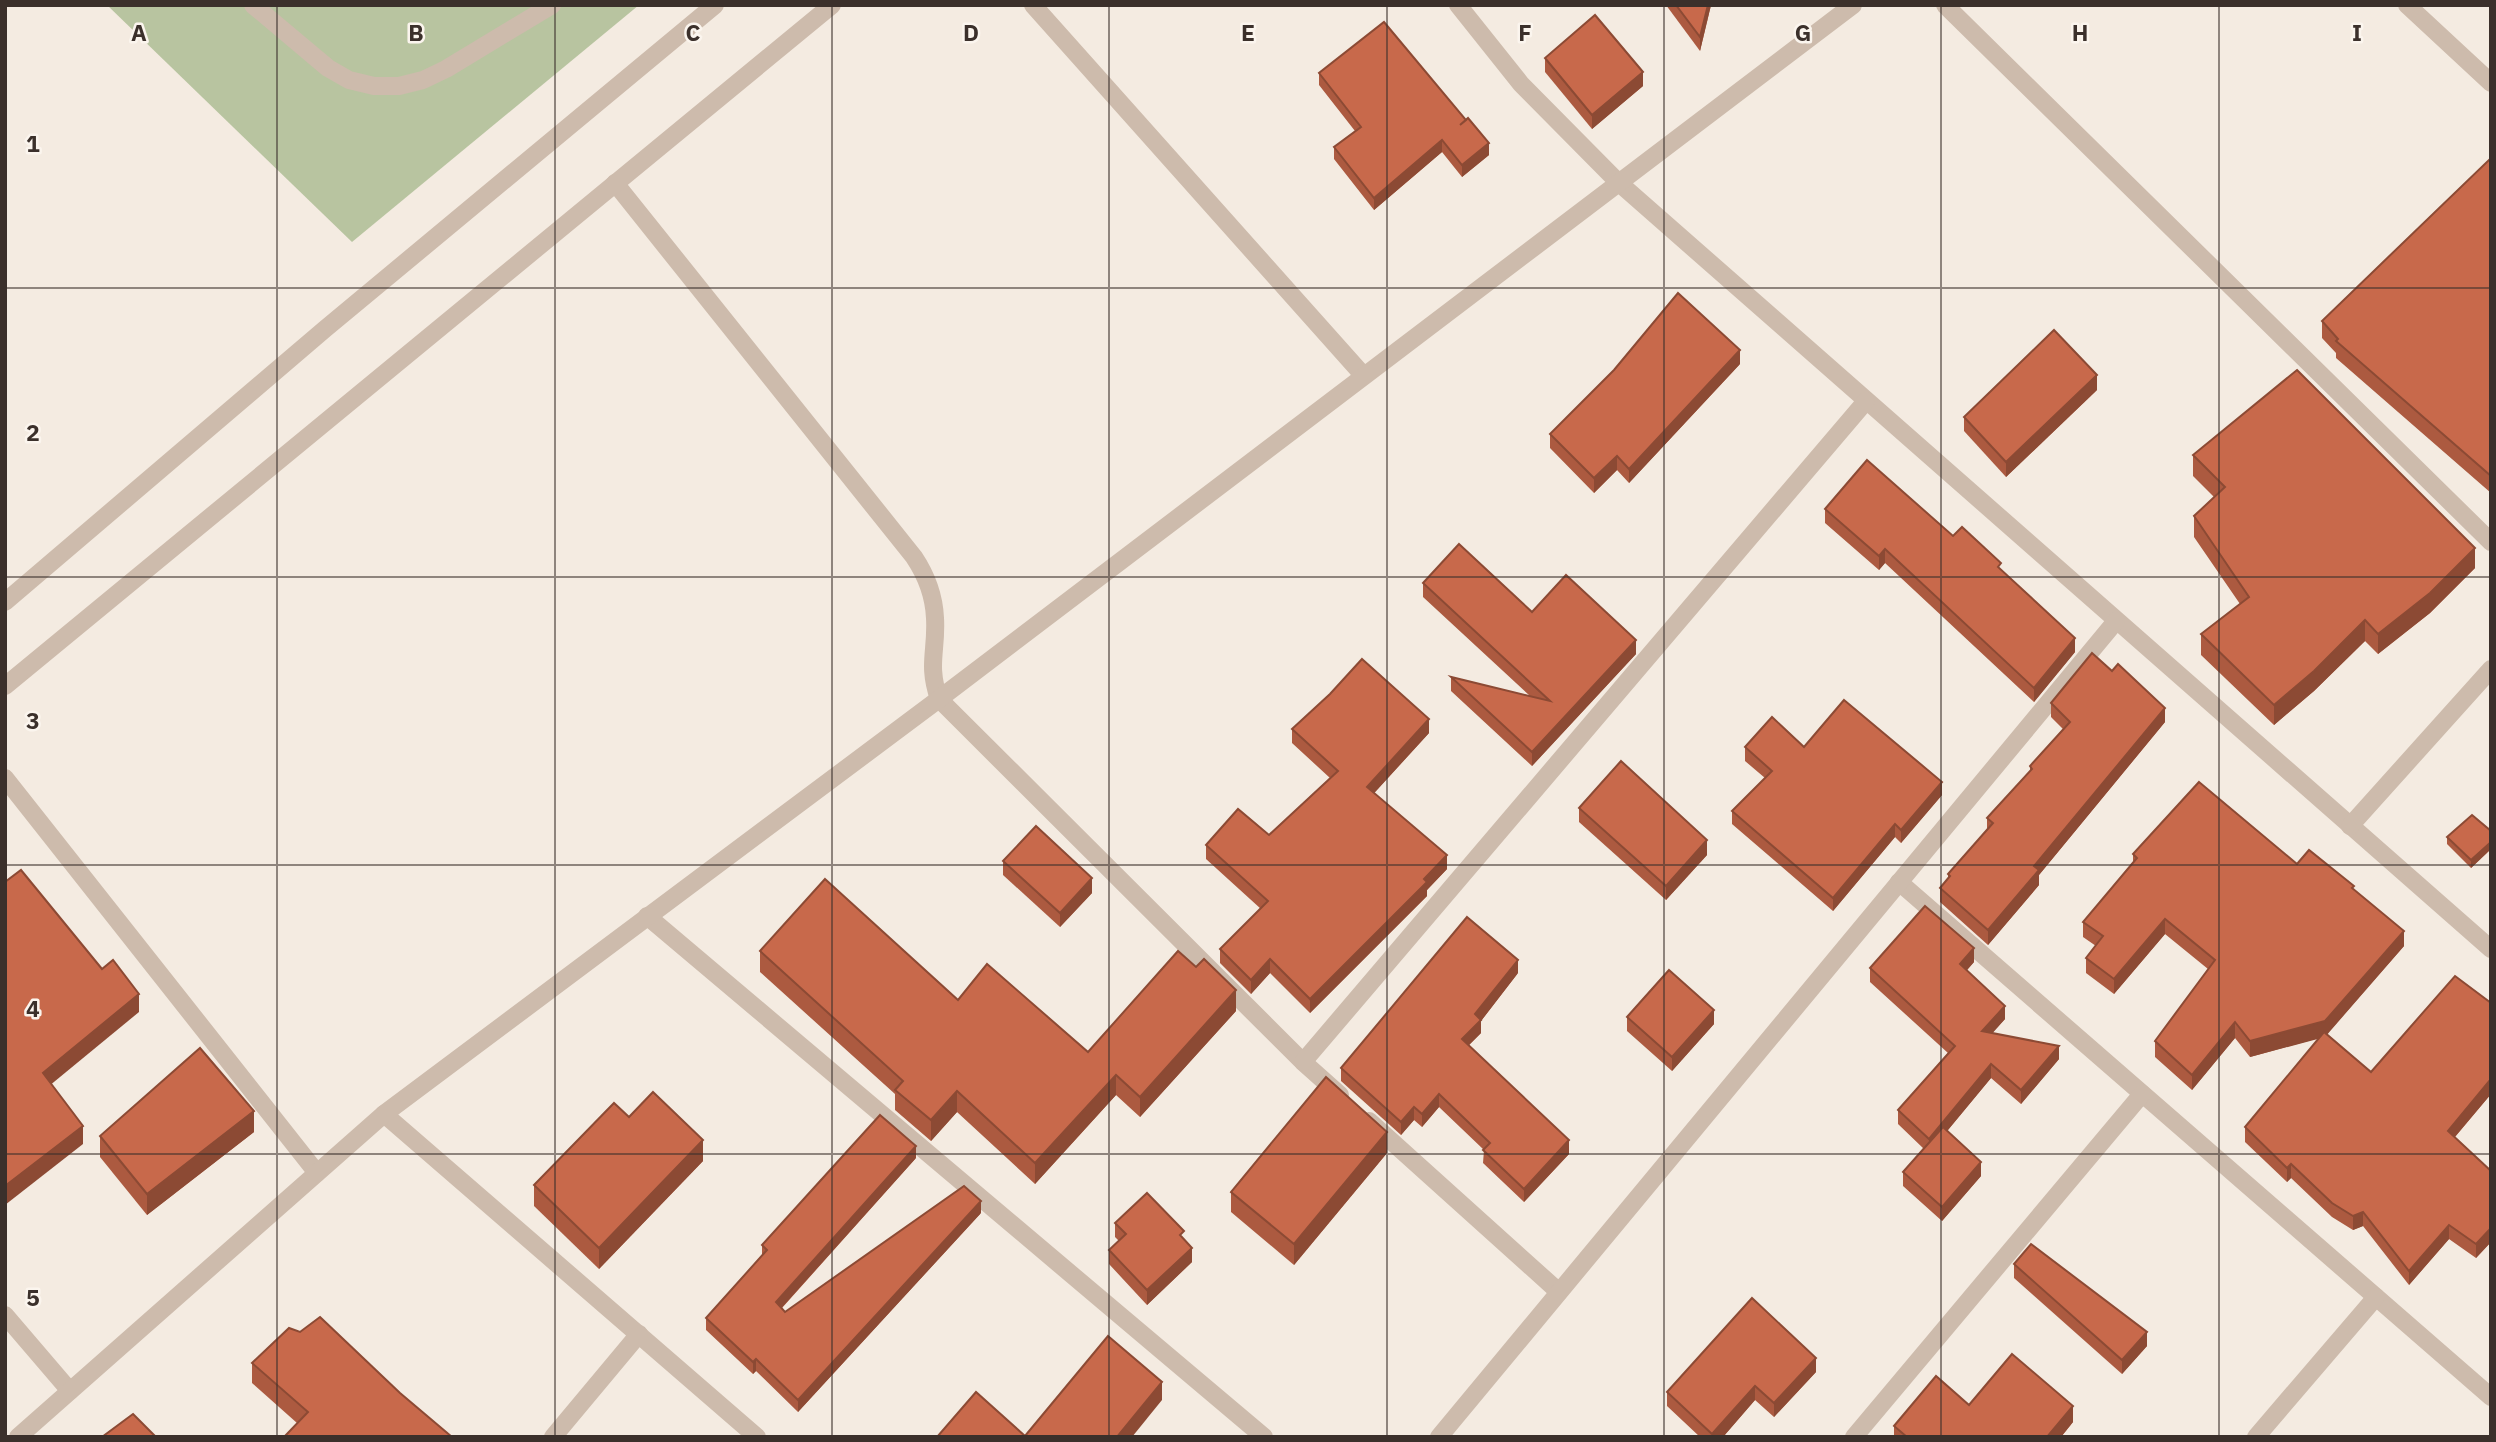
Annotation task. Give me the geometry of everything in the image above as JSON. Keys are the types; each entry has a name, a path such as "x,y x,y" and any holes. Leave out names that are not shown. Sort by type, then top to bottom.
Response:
{"street":[{"path":"253,5 327,68 349,80 374,86 399,86 423,80 552,5"},
{"path":"5,601 335,321 715,5"},
{"path":"5,686 832,5"},
{"path":"1033,5 1363,375"},
{"path":"1458,5 1521,84 1618,182 2491,949"},
{"path":"18,1437 384,1114 939,699 1853,5"},
{"path":"1945,5 2491,542"},
{"path":"2407,5 2491,83"},
{"path":"615,183 919,565 932,593 935,616 932,669 939,699 1303,1062 1559,1292"},
{"path":"1303,1062 1866,401"},
{"path":"1439,1437 2116,621"},
{"path":"2350,826 2491,669"},
{"path":"5,778 317,1173"},
{"path":"1899,882 2491,1397"},
{"path":"646,916 1264,1437"},
{"path":"1854,1437 2142,1094"},
{"path":"384,1114 757,1437"},
{"path":"2256,1437 2376,1297"},
{"path":"5,1315 70,1391"},
{"path":"553,1437 639,1335"}],"green space":[{"path":"107,5 639,5 352,242"}],"building":[{"path":"1676,5 1708,5 1700,37"},
{"path":"1595,15 1643,72 1592,115 1545,58"},
{"path":"1384,22 1466,120 1468,118 1489,143 1462,165 1442,140 1374,198 1334,147 1361,127 1319,73"},
{"path":"2491,158 2491,476 2336,341 2338,339 2322,321"},
{"path":"1678,293 1740,350 1629,469 1617,456 1594,478 1550,434 1614,370"},
{"path":"2054,330 2097,375 2006,462 1964,417"},
{"path":"2297,370 2475,548 2430,593 2378,634 2365,620 2314,671 2274,705 2201,634 2249,597 2194,516 2225,487 2193,455"},
{"path":"1867,460 1953,536 1962,527 2001,563 1998,567 2075,638 2034,688 1885,549 1879,556 1825,509"},
{"path":"1459,544 1532,612 1566,575 1636,640 1532,752 1451,677 1550,701 1423,583"},
{"path":"2092,653 2112,671 2118,664 2165,708 2034,866 2039,870 1988,930 1940,888 1950,876 1948,874 1993,823 1987,818 2070,722 2051,703"},
{"path":"1362,659 1429,719 1367,787 1447,855 1424,879 1427,882 1310,999 1270,959 1251,980 1220,949 1268,901 1206,845 1238,809 1269,835 1338,771 1292,729 1330,694"},
{"path":"1844,700 1942,782 1901,830 1895,824 1833,898 1732,811 1772,771 1745,747 1772,717 1804,747"},
{"path":"1621,761 1707,840 1666,886 1579,808"},
{"path":"2199,782 2297,864 2309,850 2404,931 2325,1021 2250,1041 2235,1022 2192,1075 2155,1041 2215,960 2165,919 2114,979 2086,958 2103,936 2083,922 2137,858 2133,854"},
{"path":"2472,815 2491,831 2491,842 2471,860 2447,837"},
{"path":"1036,826 1092,878 1060,913 1003,861"},
{"path":"21,870 102,969 113,960 139,994 43,1073 83,1126 5,1186 5,882"},
{"path":"825,879 958,1000 987,964 1088,1052 1178,951 1196,967 1204,959 1236,990 1140,1097 1116,1075 1035,1163 957,1091 931,1120 895,1090 903,1081 760,951"},
{"path":"1925,906 1974,948 1960,964 2005,1006 1982,1031 2059,1046 2021,1090 1991,1064 1929,1139 1898,1110 1955,1046 1870,968"},
{"path":"1467,917 1518,960 1475,1014 1481,1020 1462,1039 1569,1140 1524,1189 1483,1150 1490,1143 1439,1094 1422,1114 1414,1107 1401,1122 1341,1068"},
{"path":"1669,970 1714,1010 1672,1057 1627,1017"},
{"path":"2455,976 2491,1003 2491,1079 2448,1131 2491,1171 2491,1228 2476,1244 2449,1225 2409,1271 2363,1212 2353,1216 2332,1203 2291,1164 2287,1168 2245,1127 2324,1032 2371,1072"},
{"path":"200,1048 254,1111 147,1194 100,1136"},
{"path":"1326,1077 1387,1132 1294,1244 1231,1192"},
{"path":"653,1092 703,1140 599,1248 534,1185 614,1103 629,1117"},
{"path":"880,1115 916,1146 776,1302 785,1312 964,1186 981,1201 798,1400 756,1359 753,1362 706,1318 767,1250 762,1245"},
{"path":"1943,1127 1981,1162 1942,1207 1903,1172"},
{"path":"1147,1193 1184,1231 1180,1235 1192,1248 1147,1290 1109,1250 1126,1234 1115,1223"},
{"path":"2031,1244 2147,1332 2122,1360 2014,1264"},
{"path":"1752,1298 1816,1358 1774,1403 1755,1386 1712,1434 1667,1392"},
{"path":"320,1317 400,1393 452,1437 284,1437 308,1412 252,1363 289,1328 300,1332"},
{"path":"1108,1336 1162,1382 1117,1437 937,1437 976,1392 1025,1436"},
{"path":"2012,1354 2073,1406 2047,1437 1907,1437 1894,1426 1936,1376 1969,1405"},
{"path":"133,1414 156,1437 102,1437"}]}
